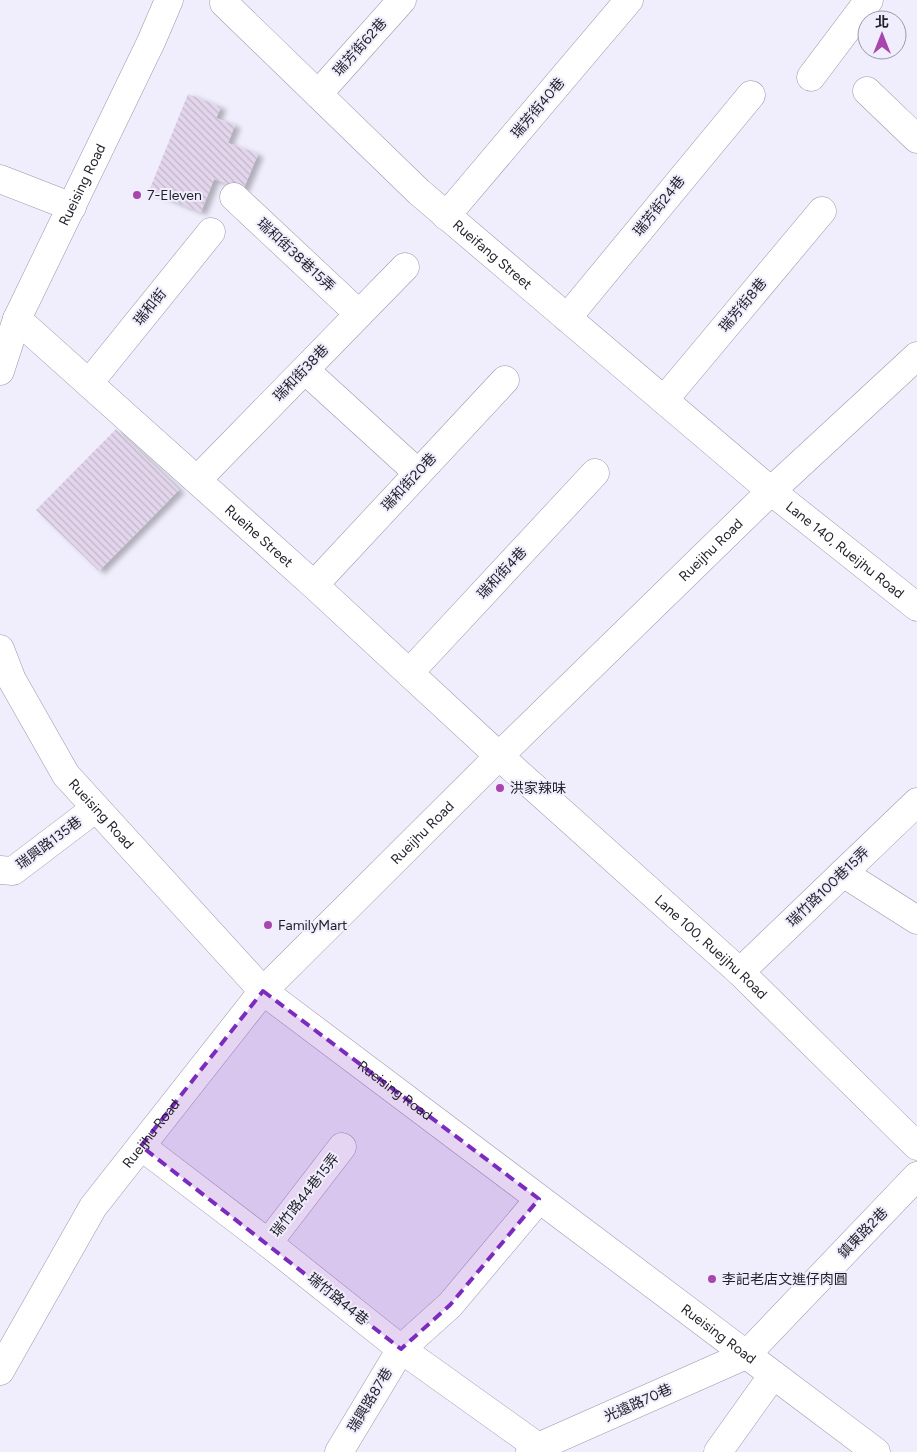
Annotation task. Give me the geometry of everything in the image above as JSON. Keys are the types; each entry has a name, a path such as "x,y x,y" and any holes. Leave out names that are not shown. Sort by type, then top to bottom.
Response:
{"street":[{"name":"Rueising Road","path":"0,371 17,318 151,42 169,0"},
{"name":"瑞芳街62巷","path":"318,94 402,0"},
{"name":"瑞芳街40巷","path":"446,216 629,0"},
{"path":"811,77 870,0"},
{"name":"Rueifang Street","path":"224,3 419,192 771,491"},
{"path":"867,91 917,140"},
{"name":"瑞芳街24巷","path":"567,318 751,95"},
{"path":"0,179 72,207"},
{"name":"瑞和街38巷15弄","path":"234,197 359,314"},
{"name":"瑞芳街8巷","path":"664,400 822,211"},
{"name":"瑞和街","path":"89,383 212,232"},
{"name":"瑞和街38巷","path":"197,480 405,267"},
{"name":"Rueihe Street","path":"17,318 314,584 499,756"},
{"name":"Rueijhu Road","path":"0,1371 93,1207 263,991 499,756 771,491 917,356"},
{"path":"305,370 418,474"},
{"name":"瑞和街20巷","path":"314,584 504,380"},
{"name":"瑞和街4巷","path":"409,673 595,474"},
{"name":"Lane 140, Rueijhu Road","path":"771,491 917,607"},
{"name":"Rueising Road","path":"0,649 12,680 66,775 263,991 876,1452"},
{"name":"Lane 100, Rueijhu Road","path":"499,756 740,972 917,1146"},
{"name":"瑞竹路100巷15弄","path":"740,972 917,802"},
{"name":"瑞興路135巷","path":"0,870 13,871 96,808"},
{"path":"843,873 917,920"},
{"name":"瑞竹路44巷","path":"141,1146 534,1450"},
{"name":"瑞竹路44巷15弄","path":"268,1243 342,1147"},
{"name":"鎮東路2巷","path":"746,1355 917,1176"},
{"name":"瑞興路87巷","path":"339,1452 401,1349 450,1304 540,1199"},
{"name":"光遠路70巷","path":"534,1450 746,1355"},
{"path":"718,1452 774,1375"}],"highlighted area":[{"path":"263,991 539,1199 450,1305 401,1349 141,1146"}],"building":[{"path":"188,94 221,107 216,118 235,125 228,143 258,154 243,190 214,179 201,212 149,191"},
{"path":"116,429 179,490 99,571 36,510"}],"place":[{"name":"7-Eleven","path":"137,195"},
{"name":"洪家辣味","path":"500,788"},
{"name":"FamilyMart","path":"268,925"},
{"name":"李記老店文進仔肉圓","path":"712,1279"}]}
